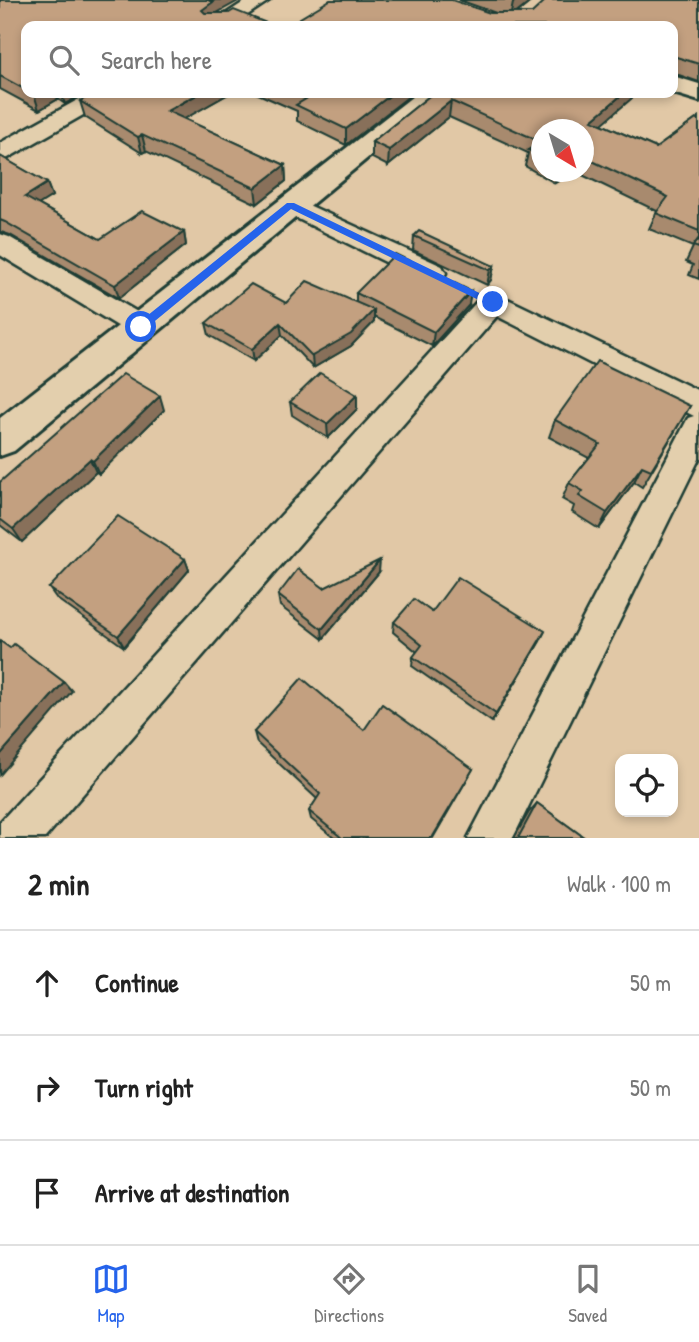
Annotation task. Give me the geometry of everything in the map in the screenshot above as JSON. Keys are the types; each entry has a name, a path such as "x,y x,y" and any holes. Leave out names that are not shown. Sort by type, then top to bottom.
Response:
{"street":[{"path":"225,21 261,0"},
{"path":"678,86 699,93"},
{"path":"0,153 96,98"},
{"path":"0,440 427,98"},
{"path":"291,205 697,406 490,838"},
{"path":"0,243 141,327"},
{"path":"16,838 473,293"}],"building":[{"path":"0,0 211,0 213,2 202,10 205,13 229,13 234,10 262,21 21,21 21,87 0,76"},
{"path":"330,0 452,0 490,13 532,13 546,0 699,0 699,64 678,58 678,21 295,21"},
{"path":"86,98 191,98 167,111 285,165 255,188 142,135 138,137 80,101"},
{"path":"304,98 386,98 346,129 296,105 306,99"},
{"path":"427,98 618,98 593,119 531,119 531,137 451,101 389,150 372,142"},
{"path":"699,117 699,231 656,213 668,197 594,162 594,121 656,148"},
{"path":"0,156 47,183 25,197 100,239 142,211 184,232 115,285 0,220"},
{"path":"419,231 494,266 490,270 414,236"},
{"path":"395,254 471,291 434,332 356,293"},
{"path":"307,281 374,310 351,334 312,356 280,323 252,349 206,323 251,284 286,303"},
{"path":"597,361 690,406 651,470 642,466 607,513 579,496 583,491 569,483 600,444 555,420"},
{"path":"320,373 357,395 327,424 290,402"},
{"path":"123,374 160,396 93,461 90,459 13,529 0,519 0,482"},
{"path":"118,516 185,559 118,636 49,588"},
{"path":"380,560 322,629 278,595 298,569 324,588"},
{"path":"458,577 545,631 496,714 413,657 422,645 394,622 414,599 432,612"},
{"path":"0,641 10,648 14,644 64,682 0,755"},
{"path":"302,678 364,730 382,704 473,769 432,838 342,838 309,811 320,794 254,732"},
{"path":"537,803 585,838 518,838"}],"route":[{"path":"141,327 291,205 493,302"}]}
